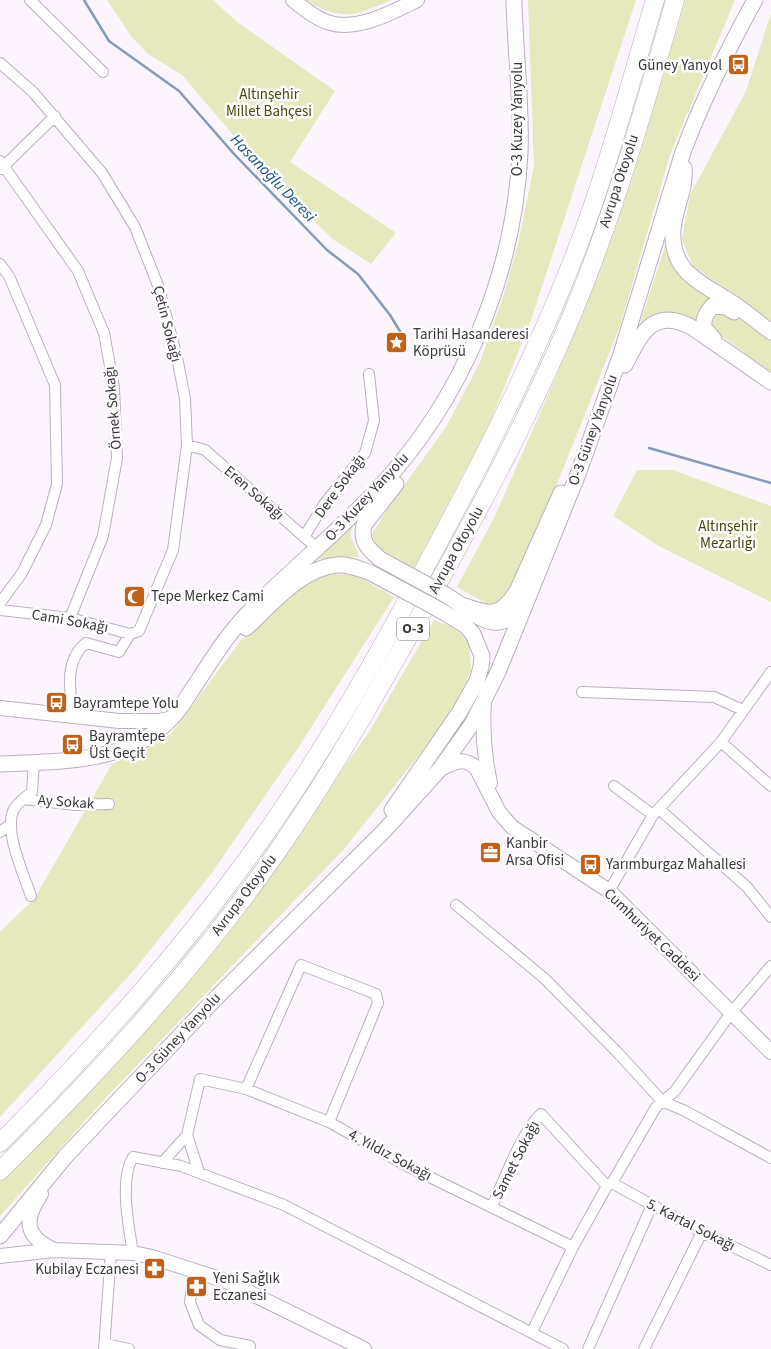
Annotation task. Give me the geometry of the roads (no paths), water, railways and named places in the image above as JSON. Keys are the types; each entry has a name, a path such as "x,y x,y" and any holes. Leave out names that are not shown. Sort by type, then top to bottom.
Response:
{"highway":[{"name":"Avrupa Otoyolu","path":"0,1143 118,1018 218,897 298,786 373,661 473,479 531,359 578,246 605,167 655,0"},
{"name":"Avrupa Otoyolu","path":"0,1171 102,1065 194,960 278,850 368,709 492,487 552,362 588,273 614,200 675,0"}],"main road":[{"path":"293,0 330,23 348,24 373,19 417,0"},
{"path":"729,48 751,0"},
{"path":"729,48 755,0"},
{"name":"O-3 Kuzey Yanyolu","path":"0,764 99,755 125,750 154,736 182,705 203,671 245,616 318,549 378,490 406,458 458,380 482,326 504,257 512,220 520,134 511,4"},
{"name":"O-3 Güney Yanyolu","path":"0,1236 65,1157 217,997 366,848 440,769 459,744 484,701 512,638 578,474 621,354 683,152 729,48"},
{"path":"683,152 684,174 674,227 673,244 677,258 694,280 734,304 771,334"},
{"path":"732,354 704,328 704,317 712,306 726,307 771,334"},
{"path":"465,606 488,613 496,612 507,605 516,591 545,525 637,341 650,325 665,319 680,321 732,354 771,382"},
{"path":"458,380 435,429 415,462 364,525 362,534 364,542 370,551 380,559 465,606 480,617 495,623 503,622 511,616 524,596 562,504 578,474"},
{"path":"182,705 240,633 307,574 338,564 355,567 371,573 465,625 479,643 482,656 478,681 459,713 366,848"},
{"name":"Cumhuriyet Caddesi","path":"484,701 483,731 485,759 499,812"},
{"path":"0,708 119,721 159,721 170,719"},
{"path":"119,721 132,728 142,741"},
{"name":"Cumhuriyet Caddesi","path":"440,769 458,760 472,763 499,812 512,827 609,891 771,1052"},
{"path":"54,1250 43,1245 34,1236 28,1224 29,1214 65,1157"},
{"path":"0,1256 54,1250 133,1253 194,1270 226,1282 364,1349"}],"street":[{"path":"30,0 103,72"},
{"name":"Çetin Sokağı","path":"0,63 33,92 55,116 102,174 136,227 159,288 178,362 185,399 187,445 173,550 134,632 119,652 86,643 78,649 73,661 69,684 73,716"},
{"path":"2,166 55,116"},
{"name":"Örnek Sokağı","path":"2,166 78,271 104,333 114,388 117,458 103,536 70,618"},
{"path":"0,264 9,276 55,385 57,484 46,525 22,573 0,603"},
{"name":"Dere Sokağı","path":"304,537 325,503 365,453 374,422 369,374"},
{"name":"Eren Sokağı","path":"187,445 205,450 318,549"},
{"name":"Cami Sokağı","path":"0,610 70,618 134,632"},
{"path":"609,891 656,812 721,742 742,710 771,672"},
{"path":"582,692 714,697 742,710"},
{"path":"721,742 771,786"},
{"name":"Ay Sokak","path":"11,824 14,809 32,792 34,762"},
{"path":"614,786 656,812 747,886 771,916"},
{"name":"Ay Sokak","path":"23,799 76,805 109,804"},
{"path":"0,832 11,824 15,850 31,896"},
{"path":"456,905 544,978 662,1101 685,1111 771,1158"},
{"path":"246,1089 301,965 333,979 368,990 376,994 378,1003 329,1122"},
{"path":"532,1332 573,1247 656,1107 675,1091 731,1013 771,966"},
{"name":"4. Yıldız Sokağı","path":"187,1135 200,1079 246,1089 329,1122 409,1167 573,1247"},
{"name":"5. Kartal Sokağı","path":"541,1114 609,1184 771,1265"},
{"name":"Samet Sokağı","path":"492,1206 524,1138 535,1119 541,1114"},
{"path":"162,1163 187,1135"},
{"path":"187,1135 199,1172"},
{"path":"133,1253 127,1216 130,1163 133,1157 199,1172 284,1205 563,1349"},
{"path":"588,1349 652,1205"},
{"path":"644,1349 702,1232"},
{"path":"111,1252 104,1346 129,1349"},
{"path":"194,1270 190,1302 199,1325 220,1340 250,1346 248,1349"}],"waterway":[{"name":"Hasanoğlu Deresi","path":"84,0 109,41 179,91 234,154 327,250 358,274 390,315 401,333"},
{"name":"Hasanoğlu Deresi","path":"649,448 771,483"}],"place":[{"name":"Güney Yanyol","path":"738,65"},
{"name":"Tarihi Hasanderesi Köprüsü","path":"397,343"},
{"name":"Tepe Merkez Cami","path":"135,596"},
{"name":"Bayramtepe Yolu","path":"57,703"},
{"name":"Bayramtepe Üst Geçit","path":"73,745"},
{"name":"Kanbir Arsa Ofisi","path":"490,852"},
{"name":"Yarımburgaz Mahallesi","path":"590,864"},
{"name":"Kubilay Eczanesi","path":"155,1269"},
{"name":"Yeni Sağlık Eczanesi","path":"197,1287"}],"park label":[{"name":"Altınşehir Millet Bahçesi","path":"269,102"},
{"name":"Altınşehir Mezarlığı","path":"728,534"}]}
